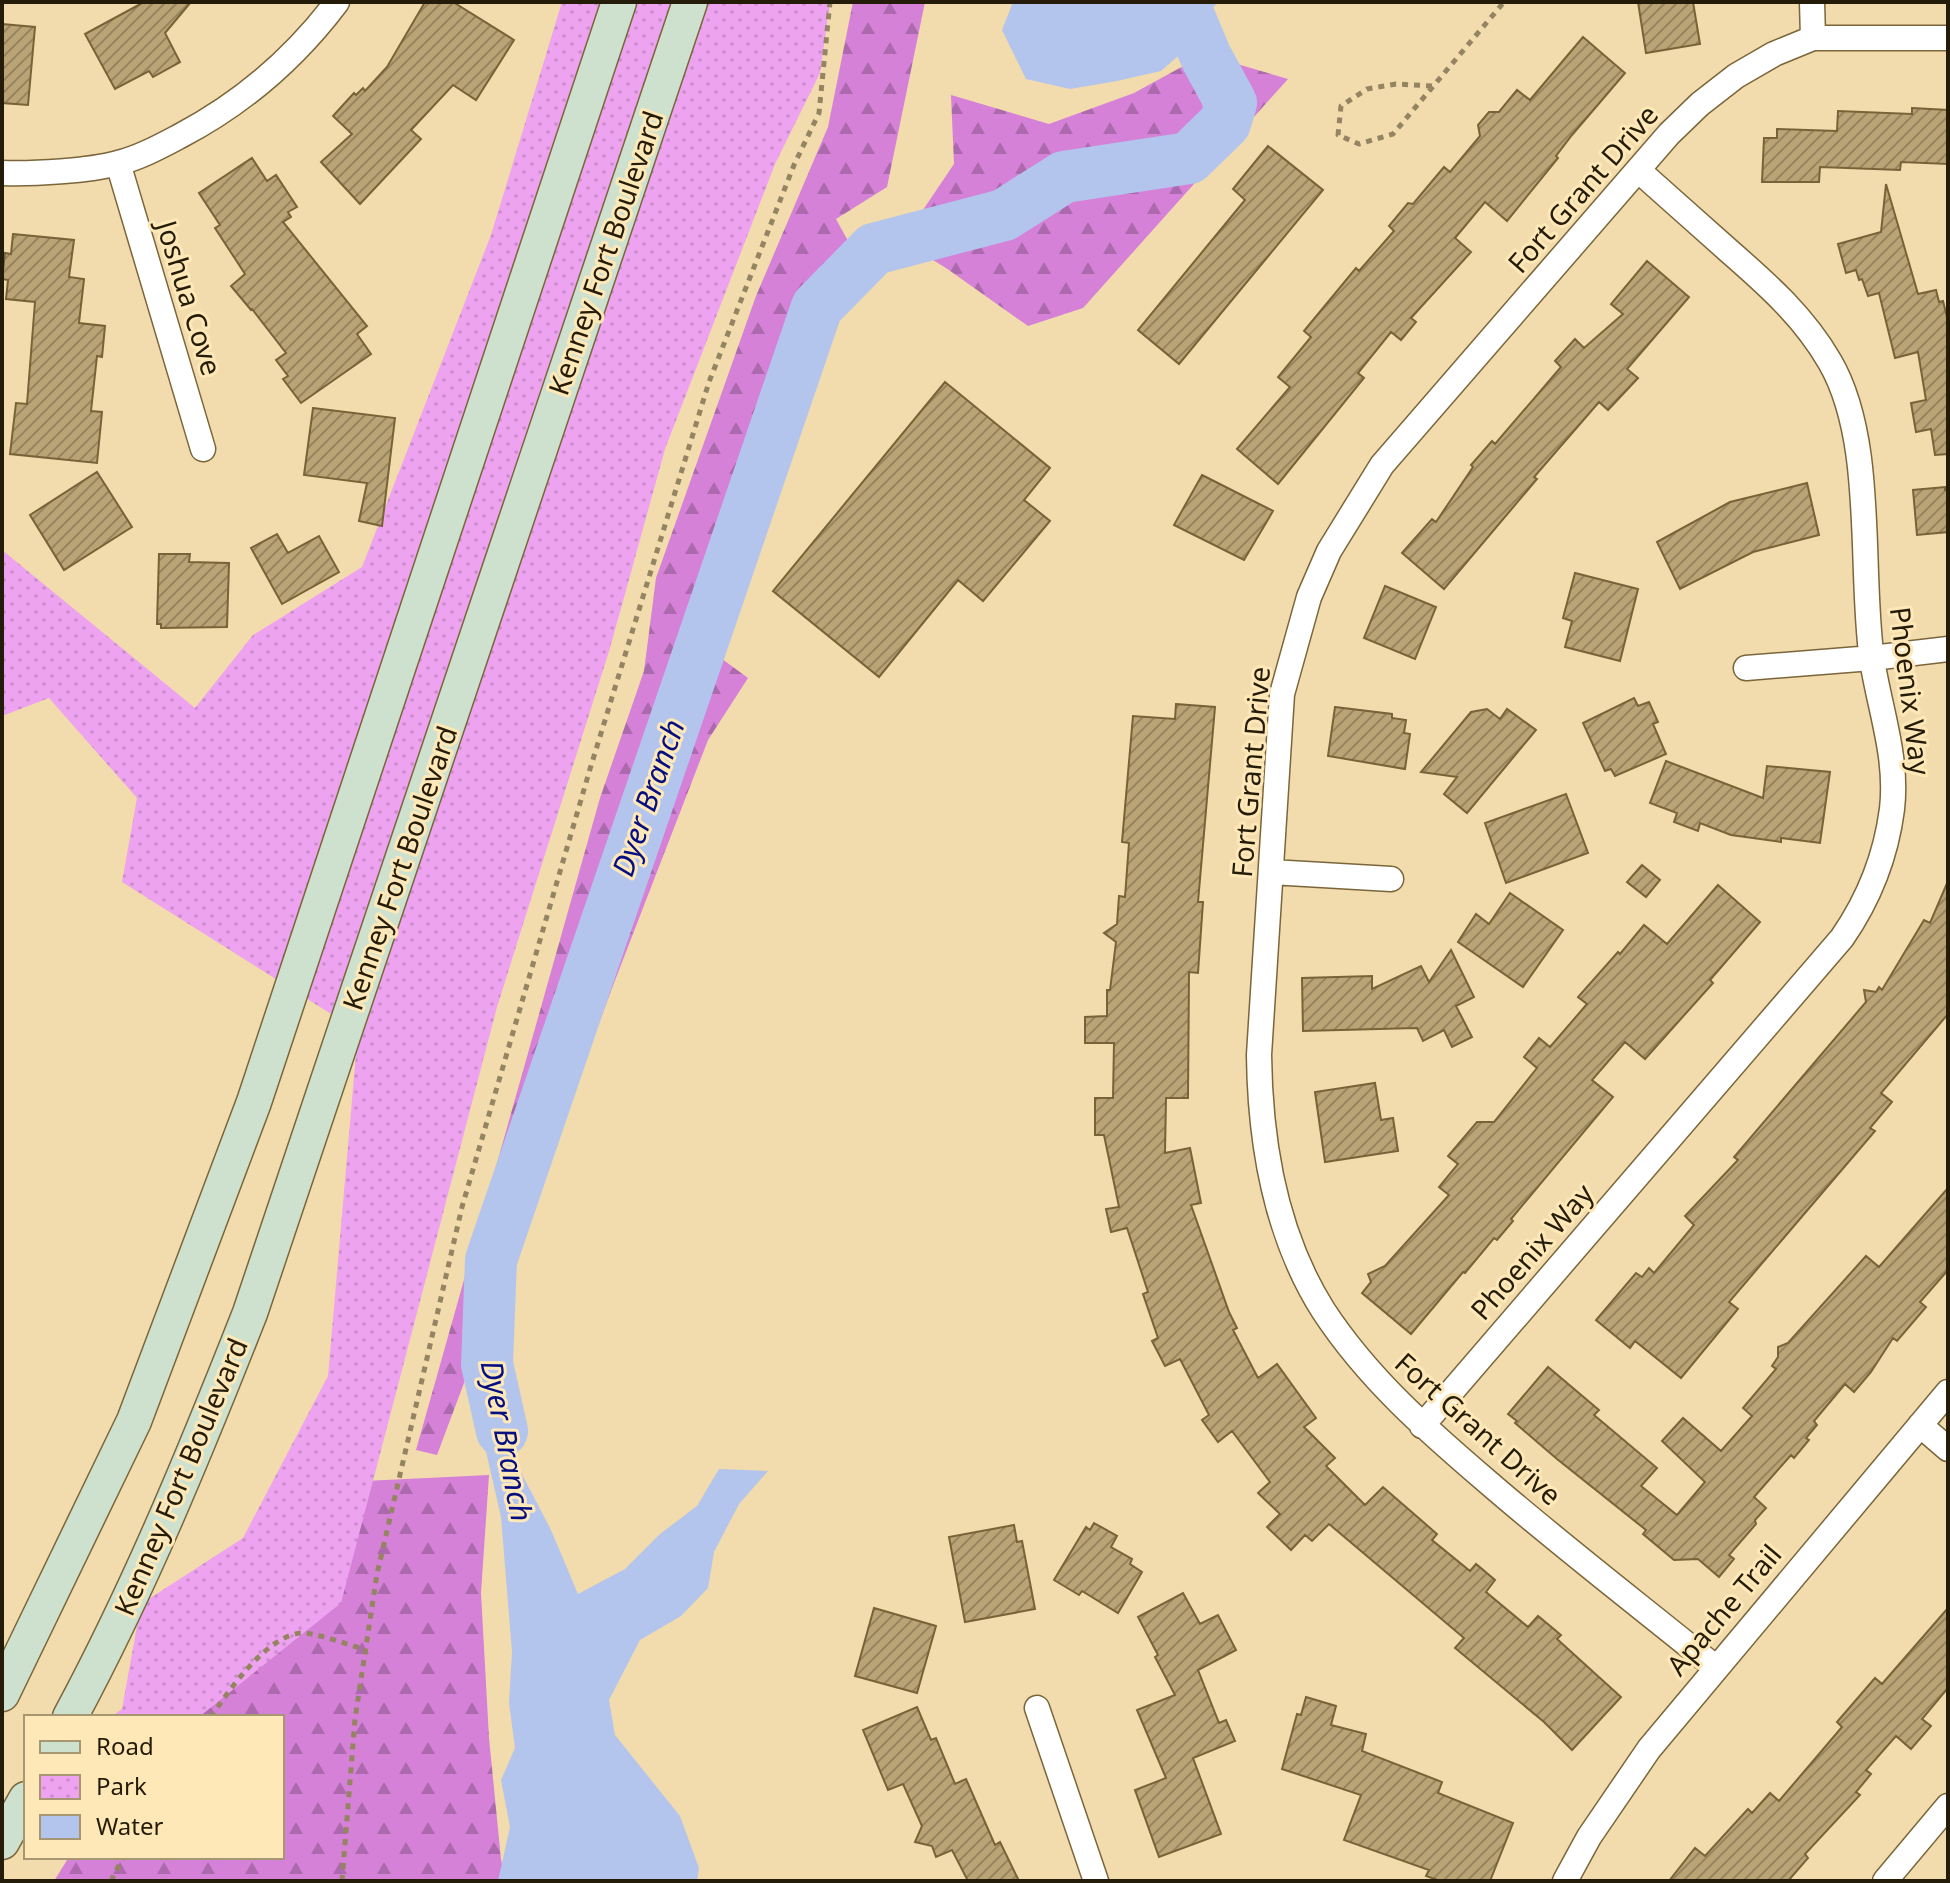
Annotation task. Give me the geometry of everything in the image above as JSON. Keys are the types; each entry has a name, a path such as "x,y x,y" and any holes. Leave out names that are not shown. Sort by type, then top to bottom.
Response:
{"main road":[{"path":"2,1694 134,1421 224,1185 619,2"},
{"name":"Kenney Fort Boulevard","path":"71,1715 107,1647 188,1471 250,1313 690,2"},
{"path":"2,1842 24,1803"}],"street":[{"path":"2,173 118,163 160,146 240,100 277,70 311,36 337,2"},
{"path":"1812,2 1813,38"},
{"name":"Fort Grant Drive","path":"1715,1667 1528,1516 1422,1426 1386,1391 1352,1351 1322,1308 1298,1261 1280,1211 1267,1160 1259,1108 1259,1055 1282,694 1309,597 1329,551 1382,465 1690,114 1736,76 1774,54 1813,38 1948,38"},
{"name":"Joshua Cove","path":"118,163 203,449"},
{"name":"Phoenix Way","path":"1422,1426 1842,938 1856,918 1883,854 1892,808 1893,762 1872,658 1857,444 1848,404 1833,366 1812,331 1784,300 1638,170"},
{"path":"1746,668 1948,649"},
{"path":"1271,872 1391,879"},
{"name":"Apache Trail","path":"1565,1881 1589,1837 1649,1749 1948,1392"},
{"path":"1920,1425 1948,1449"},
{"path":"1037,1708 1096,1881"},
{"path":"1885,1881 1948,1806"}],"path":[{"path":"342,1881 355,1719 377,1574 462,1207 590,769 709,382 794,165 819,113 830,2"},
{"path":"1432,86 1396,84 1367,89 1341,106 1338,135 1359,144 1393,134 1504,2"},
{"path":"212,1715 227,1694 276,1642 303,1633 364,1650"},
{"path":"111,1881 122,1859"}],"green space":[{"path":"562,2 830,2 820,73 775,164 665,449 610,648 497,1007 341,1603 201,1715 114,1715 122,1709 141,1604 243,1538 328,1376 358,1031 122,882 137,798 49,698 2,716 2,550 195,708 253,635 362,567 491,235"},
{"path":"853,2 925,2 887,187 836,219 859,261 745,526 707,648 748,678 708,740 437,1455 416,1450 600,798 644,671 656,578 756,296 828,127"},
{"path":"1227,61 1288,79 1083,308 1028,326 902,241 954,164 951,95 1049,124 1134,93 1187,64"},
{"path":"489,1475 481,1593 489,1738 505,1881 54,1881 68,1859 284,1859 284,1715 158,1715 303,1484"}],"water":[{"path":"1013,2 1218,2 1195,27 1213,46 1206,57 1185,50 1161,71 1070,89 1026,79 1002,30"},
{"path":"487,1364 507,1411 514,1459 551,1530 578,1594 625,1569 660,1534 697,1506 719,1469 768,1471 739,1504 714,1552 708,1588 681,1616 640,1640 609,1700 615,1735 680,1816 699,1868 697,1881 498,1881 510,1827 501,1780 515,1748 509,1703 512,1652 501,1517 485,1447 479,1393"}],"building":[{"path":"144,2 191,2 165,33 180,62 153,77 149,71 115,89 85,34"},
{"path":"425,2 453,2 514,40 476,100 453,85 411,130 421,139 360,204 321,162 352,134 333,116 354,93 356,95 363,88 365,91 387,67"},
{"path":"1638,2 1693,2 1700,44 1646,53"},
{"path":"2,24 35,27 28,105 2,103"},
{"path":"1583,37 1625,73 1572,135 1556,156 1558,158 1507,221 1485,202 1455,238 1471,252 1411,318 1416,322 1401,340 1391,332 1358,373 1364,378 1278,484 1237,449 1290,387 1278,377 1311,337 1304,331 1356,268 1359,271 1394,231 1389,226 1408,203 1413,204 1444,167 1450,172 1480,136 1478,125 1489,112 1499,112 1517,90 1530,100"},
{"path":"1912,108 1948,110 1948,164 1901,162 1900,170 1820,167 1819,182 1762,182 1764,138 1777,138 1777,129 1837,131 1838,111 1912,114"},
{"path":"1268,146 1323,190 1179,364 1138,330 1245,200 1233,189"},
{"path":"252,158 267,181 276,175 297,207 288,212 291,217 283,222 367,326 357,334 371,354 301,403 283,379 288,376 276,360 286,353 231,286 245,274 215,228 220,225 199,193"},
{"path":"1886,184 1918,294 1936,290 1939,302 1943,301 1948,321 1948,454 1935,455 1931,429 1916,432 1911,403 1926,400 1918,352 1895,358 1879,293 1868,296 1856,270 1846,273 1838,244 1881,232"},
{"path":"13,234 74,240 69,277 84,279 79,323 105,326 102,357 97,356 91,411 102,412 97,463 10,454 16,403 27,404 35,302 6,299 8,280 2,279 5,253 11,254"},
{"path":"1647,261 1689,297 1627,369 1638,378 1608,410 1599,402 1444,589 1402,553 1432,519 1436,522 1473,467 1471,465 1492,441 1495,444 1561,367 1555,361 1575,339 1584,348 1623,314 1611,304"},
{"path":"945,382 1050,468 1024,500 1050,521 983,601 958,580 879,677 773,591"},
{"path":"313,408 395,418 382,526 359,521 367,483 304,475"},
{"path":"97,472 132,527 64,570 30,515"},
{"path":"1202,475 1273,511 1244,560 1174,525"},
{"path":"1807,483 1819,535 1753,552 1680,589 1657,542 1730,502"},
{"path":"1945,487 1948,490 1948,532 1917,535 1913,490"},
{"path":"277,534 288,553 319,536 339,572 282,604 251,548"},
{"path":"159,554 190,554 189,562 229,563 227,627 161,628 161,624 157,624"},
{"path":"1575,573 1638,589 1620,661 1565,647 1572,621 1563,618"},
{"path":"1385,586 1436,607 1415,659 1364,638"},
{"path":"1634,698 1638,706 1649,702 1658,722 1653,724 1666,754 1615,776 1611,769 1605,771 1583,723"},
{"path":"1176,704 1215,707 1198,902 1203,902 1198,973 1189,972 1188,1098 1166,1098 1165,1153 1190,1148 1201,1203 1191,1205 1237,1328 1233,1330 1258,1378 1277,1364 1316,1418 1304,1427 1335,1458 1326,1466 1365,1505 1383,1487 1437,1534 1432,1540 1470,1571 1476,1564 1495,1580 1486,1592 1528,1627 1538,1616 1561,1635 1557,1639 1621,1697 1572,1750 1544,1722 1455,1648 1464,1638 1329,1524 1312,1541 1305,1535 1291,1550 1267,1527 1280,1514 1258,1493 1270,1482 1232,1431 1218,1442 1202,1420 1209,1415 1180,1359 1165,1366 1152,1341 1158,1338 1143,1294 1148,1292 1127,1228 1111,1232 1106,1209 1119,1207 1104,1135 1095,1135 1095,1098 1113,1098 1114,1043 1085,1043 1085,1017 1107,1016 1107,990 1110,990 1116,942 1104,933 1117,924 1119,896 1125,897 1129,843 1122,842 1133,716 1175,719"},
{"path":"1335,707 1392,714 1392,718 1406,720 1404,733 1410,734 1405,769 1328,756"},
{"path":"1487,709 1500,719 1507,709 1536,730 1467,813 1444,794 1457,777 1421,772 1471,712"},
{"path":"1666,761 1763,798 1767,766 1830,772 1820,843 1781,838 1781,842 1731,835 1700,823 1698,831 1674,822 1677,813 1650,803"},
{"path":"1566,794 1588,853 1506,883 1485,823"},
{"path":"1642,865 1660,880 1646,897 1627,882"},
{"path":"1948,881 1948,1014 1881,1093 1892,1102 1870,1128 1875,1131 1729,1302 1738,1309 1681,1378 1635,1341 1630,1348 1596,1320 1636,1273 1642,1277 1649,1268 1654,1273 1694,1225 1685,1216 1738,1160 1734,1157 1866,1002 1864,990 1876,992 1879,987 1882,990 1924,920 1930,923"},
{"path":"1718,885 1760,922 1710,980 1713,983 1645,1059 1625,1042 1592,1080 1613,1097 1497,1240 1494,1238 1411,1334 1362,1293 1371,1282 1368,1274 1385,1266 1449,1195 1439,1187 1458,1164 1448,1156 1477,1122 1494,1122 1537,1068 1524,1057 1539,1038 1550,1047 1587,1004 1578,997 1644,925 1667,944"},
{"path":"1510,893 1563,930 1523,987 1458,942 1476,914 1489,924"},
{"path":"1451,950 1474,997 1456,1006 1472,1037 1452,1047 1444,1030 1423,1041 1417,1028 1303,1031 1302,978 1372,976 1372,989 1421,966 1429,982"},
{"path":"1375,1083 1381,1120 1393,1118 1398,1151 1325,1162 1315,1092"},
{"path":"1948,1188 1948,1270 1920,1302 1926,1307 1897,1341 1893,1338 1854,1392 1845,1384 1814,1421 1817,1425 1806,1438 1809,1440 1794,1458 1791,1455 1754,1497 1766,1508 1729,1555 1734,1559 1719,1577 1698,1559 1674,1560 1643,1534 1646,1530 1557,1459 1508,1414 1548,1367 1599,1410 1594,1415 1657,1468 1641,1486 1677,1515 1705,1482 1662,1441 1683,1418 1721,1451 1752,1416 1743,1408 1776,1369 1772,1366 1778,1357 1778,1347 1788,1343 1866,1256 1879,1267"},
{"path":"1094,1523 1117,1536 1111,1547 1132,1559 1130,1564 1142,1572 1118,1613 1082,1591 1079,1595 1054,1580 1086,1527 1090,1530"},
{"path":"1014,1525 1017,1542 1022,1541 1035,1609 965,1622 949,1537"},
{"path":"1183,1593 1200,1624 1218,1615 1236,1650 1198,1670 1219,1723 1226,1720 1235,1741 1193,1758 1221,1834 1159,1857 1135,1790 1166,1778 1137,1710 1175,1695 1138,1617"},
{"path":"874,1608 936,1626 917,1693 855,1676"},
{"path":"1948,1608 1948,1688 1922,1719 1931,1726 1911,1749 1896,1736 1866,1770 1871,1774 1856,1792 1860,1795 1805,1854 1808,1858 1788,1881 1669,1881 1695,1848 1705,1856 1748,1809 1752,1813 1770,1793 1779,1801 1842,1727 1837,1722 1875,1678 1882,1684"},
{"path":"1306,1697 1336,1706 1331,1725 1366,1734 1362,1751 1442,1782 1438,1793 1513,1823 1490,1881 1440,1881 1426,1876 1429,1870 1344,1840 1361,1795 1282,1769 1297,1714 1301,1715"},
{"path":"917,1707 931,1740 936,1738 955,1784 966,1779 995,1845 1000,1842 1019,1881 968,1881 952,1850 936,1857 932,1846 915,1842 922,1826 903,1784 888,1790 863,1730"}],"waterway":[{"name":"Dyer Branch","path":"502,1431 487,1364 491,1260 817,307 874,249 1004,215 1064,177 1189,158 1225,123 1231,103 1206,57 1183,2"}]}
